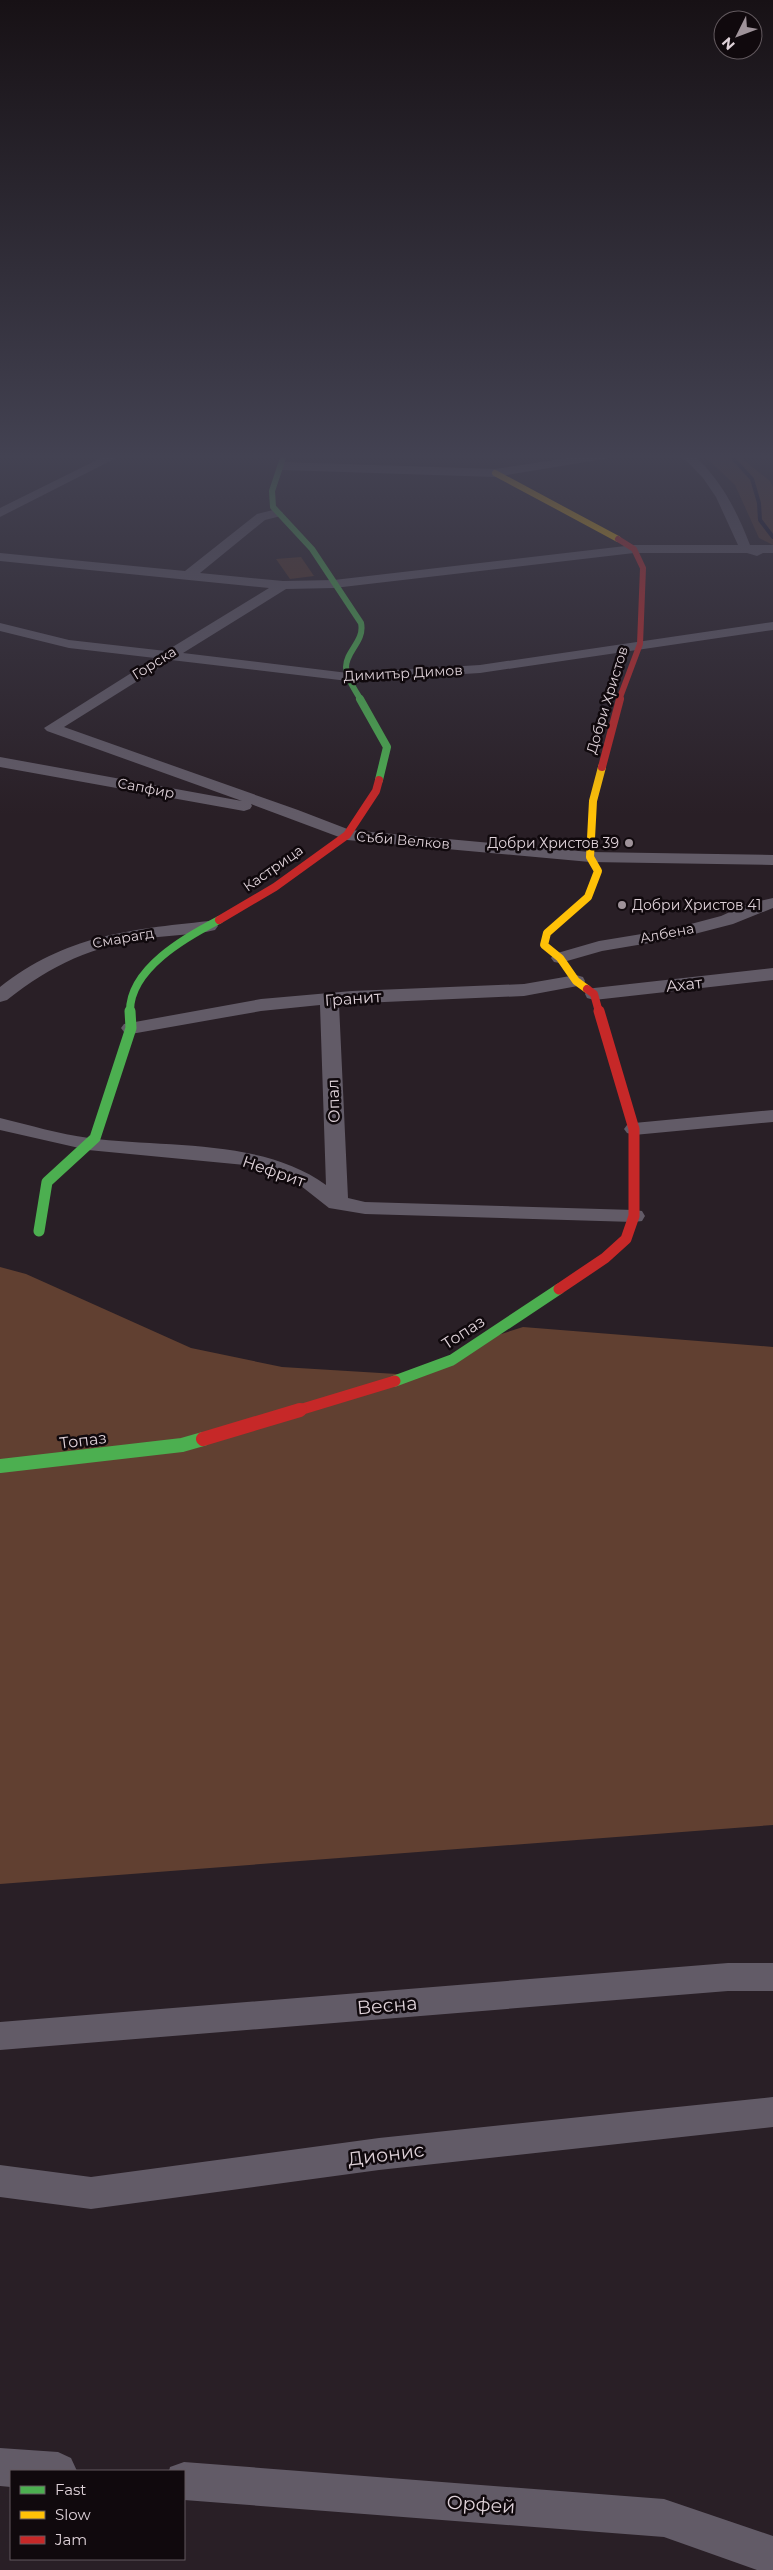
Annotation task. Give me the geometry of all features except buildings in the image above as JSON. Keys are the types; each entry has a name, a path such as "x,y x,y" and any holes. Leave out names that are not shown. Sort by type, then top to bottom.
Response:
{"street":[{"path":"189,575 283,585 334,584 412,575"},
{"path":"328,575 361,623 363,632 346,665 348,677"},
{"name":"Добри Христов","path":"560,958 544,946 547,933 573,908 588,897 598,871 590,857 593,801 618,703 640,644 643,575"},
{"name":"Горска","path":"52,728 283,585"},
{"name":"Димитър Димов","path":"0,627 69,644 348,677 480,669 640,644 768,627"},
{"path":"768,627 773,642"},
{"name":"Кастрица","path":"39,1231 47,1182 95,1138 131,1028 130,1001 156,961 181,940 209,926 275,887 347,835 376,790 387,747 348,677"},
{"name":"Съби Велков","path":"52,728 292,813 347,835 590,857 773,860"},
{"name":"Сапфир","path":"0,762 151,788 228,804 292,813"},
{"name":"Албена","path":"560,958 600,946 674,934 727,920 756,907 773,903"},
{"name":"Смарагд","path":"5,987 64,952 115,936 209,926"},
{"path":"560,958 576,981 594,994"},
{"name":"Ахат","path":"594,994 773,974"},
{"name":"Гранит","path":"131,1028 261,1005 329,999 524,990 576,981"},
{"name":"Топаз","path":"0,1466 182,1444 383,1386 452,1360 605,1258 626,1239 634,1216 634,1129 594,994"},
{"name":"Опал","path":"329,999 337,1203"},
{"path":"634,1129 773,1116"},
{"name":"Нефрит","path":"0,1124 88,1144 248,1159 303,1178 337,1203 365,1208 634,1216"},
{"name":"Весна","path":"0,2036 728,1977 773,1977"},
{"name":"Дионис","path":"0,2181 90,2193 379,2154 773,2112"},
{"path":"0,2467 44,2470"},
{"name":"Орфей","path":"185,2481 664,2518 773,2556"}],"shaded area":[{"path":"287,575 314,576 290,579"},
{"path":"0,1267 26,1274 191,1348 282,1367 413,1375 479,1341 523,1327 773,1347 773,1825 0,1884"}],"traffic: fast":[{"path":"329,575 361,623 363,632 346,665 348,677 387,747 379,780"},
{"path":"39,1231 47,1182 95,1138 131,1028 130,1001 139,983 157,961 181,940 219,920"},
{"path":"395,1381 452,1360 559,1289"},
{"path":"0,1466 182,1445 203,1439"}],"traffic: slow":[{"path":"587,989 576,981 560,958 544,945 547,933 588,897 598,871 590,857 593,801 602,767"}],"traffic: jam":[{"path":"602,767 618,703 640,644 643,575"},
{"path":"219,920 275,887 347,835 376,791 379,780"},
{"path":"559,1289 605,1258 626,1239 634,1216 634,1129 594,994 587,989"},
{"path":"203,1439 395,1381"}],"place":[{"name":"Добри Христов 39","path":"629,843"},
{"name":"Добри Христов 41","path":"622,905"}]}
